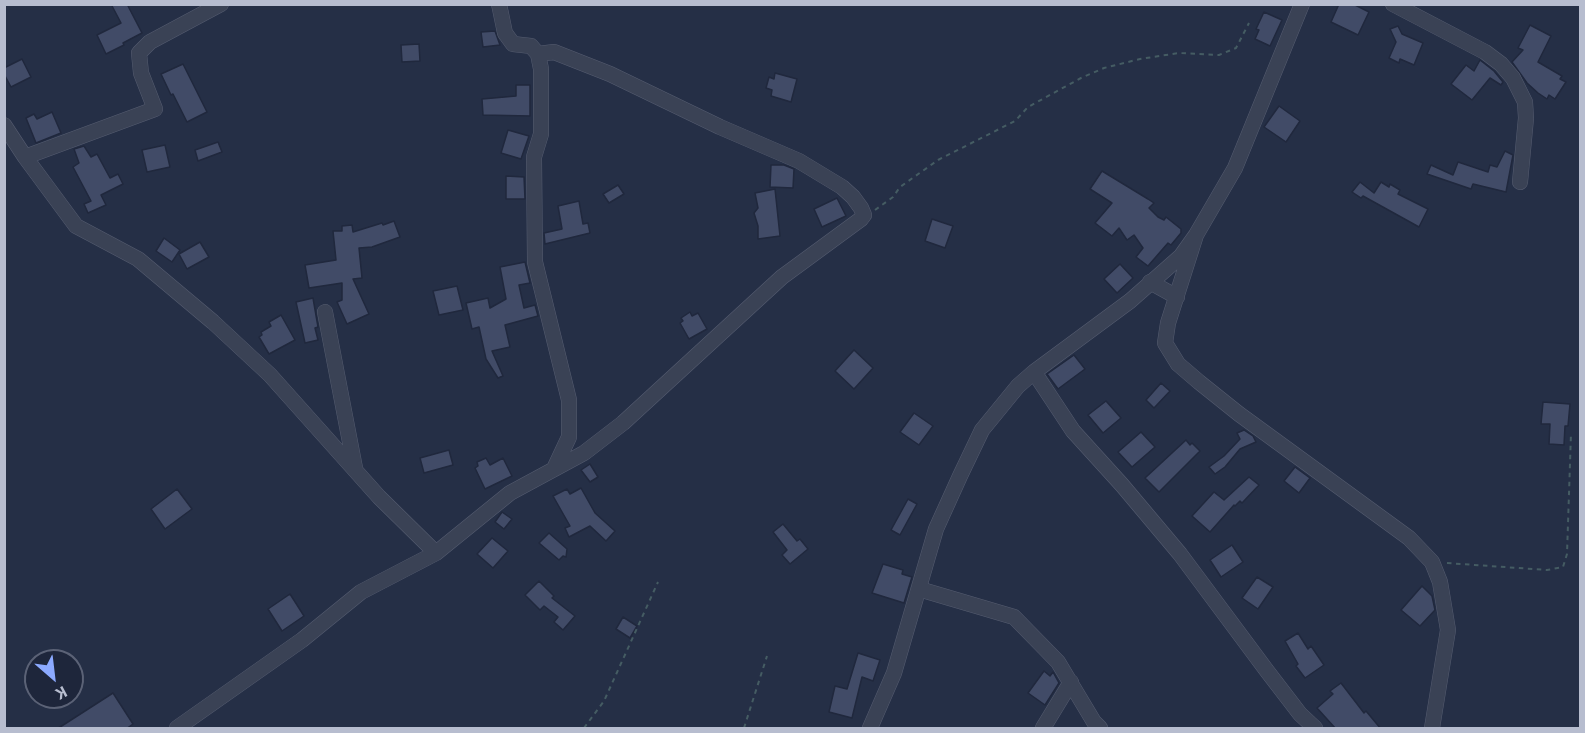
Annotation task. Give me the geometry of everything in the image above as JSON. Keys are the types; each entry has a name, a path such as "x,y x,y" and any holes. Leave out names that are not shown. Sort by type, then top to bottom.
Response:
{"street":[{"path":"25,157 155,110 141,73 138,53 150,42 221,4"},
{"path":"498,4 505,33 513,44 531,46 538,54 541,69 541,134 534,157 535,262 569,400 569,437 554,469"},
{"path":"870,729 894,673 936,528 982,430 1018,386 1034,372 1130,301 1181,256 1196,235 1235,168 1302,4"},
{"path":"1393,4 1485,52 1501,64 1513,78 1525,102 1526,118 1520,182"},
{"path":"177,729 302,640 361,592 436,552 510,493 584,453 623,423 782,277 864,215 853,197 842,187 799,161 555,52 538,54"},
{"path":"4,125 76,226 138,258 213,322 270,375 379,497 436,552"},
{"path":"1196,235 1168,323 1165,343 1178,364 1239,414 1409,538 1432,562 1440,582 1448,630 1432,729"},
{"path":"1150,282 1176,297"},
{"path":"325,312 355,470"},
{"path":"1034,372 1073,431 1180,554 1300,714 1315,729"},
{"path":"919,589 1014,617 1058,662 1100,729"},
{"path":"1043,729 1071,682"}],"path":[{"path":"864,215 893,198 900,187 938,160 1015,121 1028,107 1081,78 1104,68 1140,59 1179,53 1219,55 1236,48 1249,23"},
{"path":"1432,562 1547,570 1563,567 1567,554 1571,433"},
{"path":"584,729 604,701 658,582"},
{"path":"744,729 767,656"}],"building":[{"path":"111,4 127,4 142,33 106,54 97,35 121,23"},
{"path":"1339,4 1353,4 1369,12 1358,35 1331,22"},
{"path":"1264,12 1282,20 1270,46 1255,39 1259,30 1256,29"},
{"path":"1530,25 1551,36 1538,62 1562,76 1560,79 1566,82 1555,99 1549,95 1547,99 1538,93 1527,83 1512,62 1523,50 1518,48"},
{"path":"1398,26 1402,34 1423,43 1414,65 1400,59 1399,63 1389,58 1396,42 1390,29"},
{"path":"495,31 500,45 483,47 481,32"},
{"path":"419,44 420,61 402,62 401,45"},
{"path":"22,59 31,77 11,87 4,74 4,68"},
{"path":"1480,60 1503,82 1501,85 1490,78 1472,100 1451,84 1466,65 1474,71"},
{"path":"183,64 207,112 187,122 161,74"},
{"path":"775,73 797,79 791,102 771,96 772,90 766,88 769,77 774,79"},
{"path":"516,85 530,85 530,116 483,115 482,99 516,96"},
{"path":"1279,106 1300,121 1286,142 1264,127"},
{"path":"52,112 61,133 36,143 26,118 34,114 37,119"},
{"path":"508,130 529,136 521,159 501,153"},
{"path":"218,142 222,152 198,161 195,150"},
{"path":"165,145 170,167 147,172 142,150"},
{"path":"84,146 91,157 97,154 110,178 118,174 123,184 101,195 106,205 88,213 84,204 91,201 73,167 79,163 74,149"},
{"path":"1505,151 1513,155 1506,192 1473,184 1471,189 1427,174 1431,165 1453,175 1458,162 1488,172 1490,165 1497,167"},
{"path":"771,165 784,165 794,169 793,188 770,187"},
{"path":"1102,171 1154,203 1149,208 1158,217 1164,220 1166,217 1181,229 1181,233 1171,245 1168,243 1148,266 1136,257 1143,248 1134,235 1127,240 1119,228 1112,236 1095,223 1112,203 1090,189"},
{"path":"506,176 524,177 525,199 506,199"},
{"path":"1360,182 1374,193 1381,182 1389,187 1390,184 1400,190 1398,194 1428,209 1419,227 1352,192"},
{"path":"618,185 624,194 609,203 603,194"},
{"path":"775,189 780,236 758,239 758,226 754,213 758,208 755,193"},
{"path":"837,198 846,216 822,227 814,209"},
{"path":"579,201 583,224 588,223 590,233 545,244 544,233 562,229 558,206"},
{"path":"932,219 953,226 945,248 925,241"},
{"path":"394,221 400,237 372,247 359,248 362,278 353,279 369,314 347,324 337,302 342,300 342,283 309,288 305,265 336,260 333,231 342,231 342,226 352,225 353,232"},
{"path":"164,238 180,250 172,262 156,251"},
{"path":"200,242 209,257 187,269 179,254"},
{"path":"525,262 530,283 519,285 524,308 535,305 538,316 505,325 510,347 492,351 503,376 498,378 486,359 479,327 472,329 466,303 488,298 490,308 506,299 500,267"},
{"path":"1120,264 1133,278 1117,293 1104,279"},
{"path":"457,286 463,310 439,315 433,291"},
{"path":"313,298 318,340 305,343 296,302"},
{"path":"690,312 692,316 698,313 707,329 689,339 680,323 683,321 681,318"},
{"path":"281,315 295,340 269,354 259,337 262,335 261,332 271,326 269,322"},
{"path":"854,350 873,368 854,389 835,371"},
{"path":"1074,355 1085,369 1058,389 1047,374"},
{"path":"1161,383 1170,391 1154,408 1146,400"},
{"path":"1106,401 1121,418 1103,433 1088,415"},
{"path":"1543,402 1570,404 1564,445 1549,444 1550,424 1541,424"},
{"path":"914,413 933,426 919,445 900,432"},
{"path":"1244,430 1253,436 1256,442 1240,449 1225,467 1215,474 1209,467 1224,456 1240,439 1237,433"},
{"path":"1141,432 1155,447 1132,467 1118,452"},
{"path":"1186,440 1200,451 1159,492 1145,478"},
{"path":"449,450 453,465 424,473 420,458"},
{"path":"486,458 490,465 503,458 512,476 485,489 475,468 478,466 477,462"},
{"path":"590,464 598,477 590,482 581,470"},
{"path":"1295,467 1310,478 1299,493 1284,481"},
{"path":"1249,477 1259,485 1242,503 1240,501 1234,505 1210,532 1192,516 1214,492 1224,500"},
{"path":"581,488 595,513 615,531 606,541 590,526 569,537 565,528 570,526 553,496 567,489 570,494"},
{"path":"177,489 192,509 165,529 151,509"},
{"path":"908,499 917,504 900,535 891,530"},
{"path":"502,512 512,519 504,529 495,522"},
{"path":"783,524 797,541 800,539 808,549 790,564 782,555 787,550 773,532"},
{"path":"549,533 567,549 566,557 563,556 559,560 539,543"},
{"path":"492,538 508,551 493,568 477,554"},
{"path":"1232,545 1243,562 1221,577 1210,560"},
{"path":"883,564 903,570 902,574 912,577 904,603 872,593"},
{"path":"1257,577 1273,587 1258,609 1242,598"},
{"path":"539,581 554,596 552,598 575,616 563,630 554,622 558,617 544,606 540,610 525,595"},
{"path":"1422,586 1432,596 1435,610 1420,626 1401,610"},
{"path":"290,594 304,616 282,631 268,609"},
{"path":"623,617 637,626 630,638 616,629"},
{"path":"1298,633 1308,649 1311,646 1324,665 1305,678 1296,666 1298,664 1285,641"},
{"path":"858,653 880,660 873,681 862,677 852,718 829,712 835,686 847,689"},
{"path":"1044,671 1050,676 1053,672 1059,683 1045,705 1028,693"},
{"path":"1341,683 1364,713 1366,711 1381,729 1336,729 1317,708 1333,694 1330,691"},
{"path":"113,693 133,724 126,729 57,729"}]}
